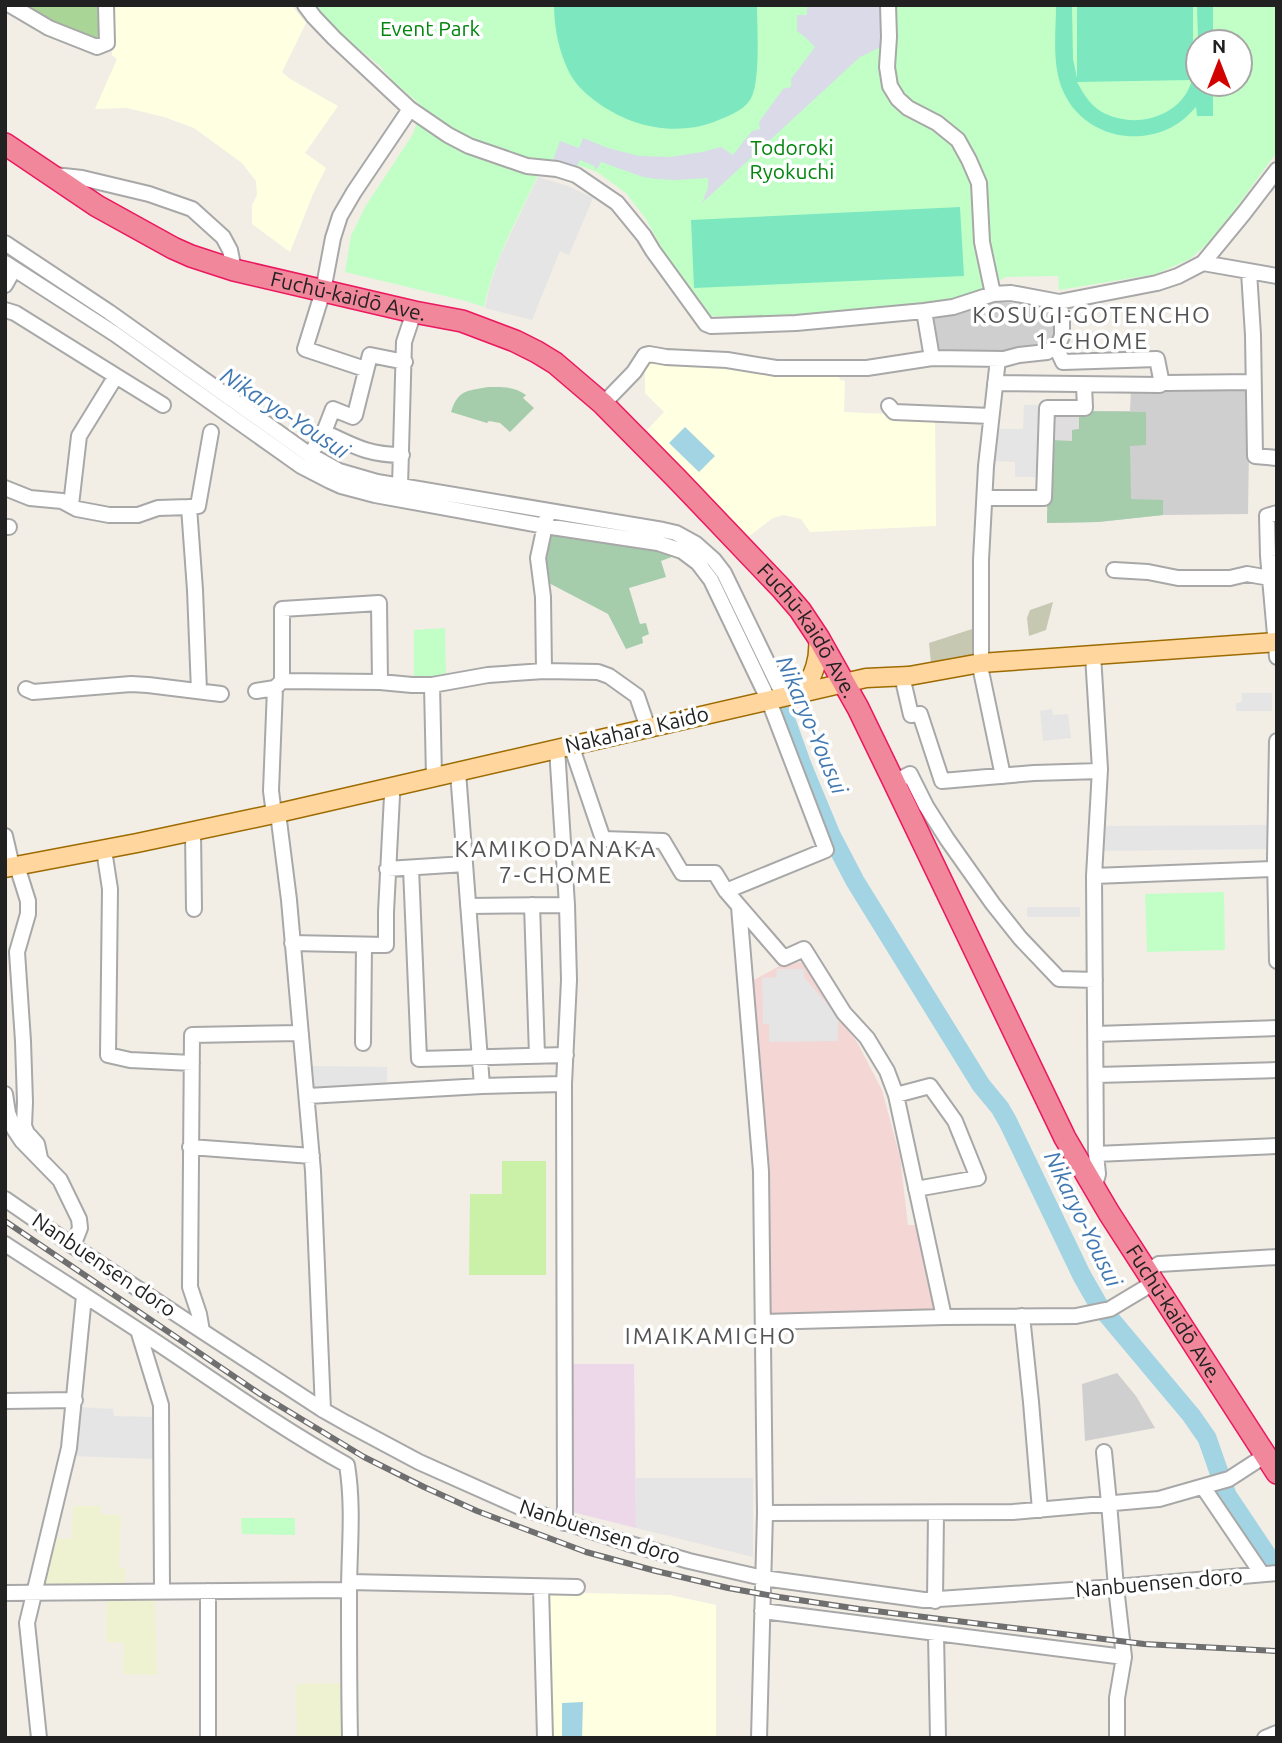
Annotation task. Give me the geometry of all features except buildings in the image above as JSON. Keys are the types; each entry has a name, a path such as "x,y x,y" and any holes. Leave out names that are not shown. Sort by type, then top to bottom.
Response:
{"highway":[{"name":"Fuchū-kaidō Ave.","path":"5,145 122,221 191,256 234,270 462,321 515,341 555,363 603,404 678,480 781,588 818,636 845,683 894,782 1065,1138 1271,1464"}],"main road":[{"path":"802,693 815,669 818,636"},
{"name":"Nakahara Kaido","path":"11,867 193,832 866,678 902,676 981,663 1276,647"}],"street":[{"path":"10,5 49,28 97,47 107,43 106,5"},
{"path":"305,5 334,38 410,108 448,135 470,146 527,166 576,175 617,203 630,217 706,324 711,326 796,323 924,311 953,307 993,294 1011,293 1059,302 1157,283 1203,263 1277,170"},
{"path":"888,5 887,67 890,86 908,108 937,123 958,140 970,160 979,183 982,242 993,294"},
{"path":"365,369 304,349 323,291 340,216 410,108"},
{"path":"50,175 82,178 149,194 192,209 223,237 230,250 234,270"},
{"path":"5,243 109,312 310,455 349,474 377,482 676,533 708,553 723,573 777,699 826,850 726,891"},
{"path":"1203,263 1277,275"},
{"path":"5,285 9,266 115,334 315,474 341,486 375,495 545,526 658,543 682,551 698,563 711,580 777,699"},
{"path":"1249,272 1255,456 1277,458"},
{"path":"603,404 634,372 645,355 649,354 727,360 776,368 867,368 932,358 998,359 1047,352 1056,347 1062,336 1059,302"},
{"path":"5,310 15,313 163,405"},
{"path":"924,311 932,358"},
{"path":"400,486 404,342 414,312"},
{"path":"1056,347 1063,362 1157,359 1163,382"},
{"path":"310,455 324,432 333,409 353,417 355,415 370,355 405,362"},
{"path":"998,359 986,466 981,560 981,671 1003,776"},
{"path":"71,505 79,436 116,376"},
{"path":"995,383 1160,385 1163,382 1253,382"},
{"path":"985,498 1044,498 1047,408 1085,408 1084,385"},
{"path":"889,406 894,411 991,416"},
{"path":"5,488 30,498 62,501 77,509 109,515 138,515 158,508 198,506 211,432"},
{"path":"324,432 363,451 402,455"},
{"path":"189,507 199,691"},
{"path":"544,671 543,597 538,558 548,510"},
{"path":"1276,647 1267,516 1277,513"},
{"path":"1114,570 1148,572 1178,578 1230,578 1247,574 1270,578"},
{"path":"323,1410 308,1096 284,853 271,791 282,609 379,603 380,682"},
{"path":"1093,655 1100,771 1094,876 1098,1174 1093,1184"},
{"path":"256,691 279,685 380,682 432,685 488,675 544,671 598,673 609,677 637,696 648,728"},
{"path":"902,676 911,715 920,714 942,781 1034,773 1100,771"},
{"path":"26,689 33,692 139,684 221,694"},
{"path":"432,685 434,777"},
{"path":"1277,741 1277,961"},
{"path":"564,747 603,839 663,841 682,873 715,873 738,907 784,958 804,949 844,1013 867,1038 887,1070 896,1095 944,1317"},
{"path":"564,747 569,980 564,1084 565,1524"},
{"path":"458,772 482,1086"},
{"path":"894,782 910,775 947,839 993,904 1020,938 1059,979 1095,980"},
{"path":"292,943 386,945 392,796 390,787"},
{"path":"193,832 194,909"},
{"path":"5,836 11,867 28,901 28,914 16,952 26,1102 24,1126 37,1144 40,1158"},
{"path":"104,849 110,889 108,1055 130,1060 192,1063"},
{"path":"387,869 465,864"},
{"path":"411,868 419,1059 566,1055"},
{"path":"1094,876 1275,869"},
{"path":"468,905 567,905"},
{"path":"532,905 537,1055"},
{"path":"738,907 761,1171 765,1513 759,1738"},
{"path":"363,1043 364,945"},
{"path":"1096,1034 1277,1028"},
{"path":"202,1331 200,1314 190,1287 192,1035 301,1034"},
{"path":"1097,1075 1277,1070"},
{"path":"308,1096 564,1084"},
{"path":"896,1095 930,1086 955,1121 978,1178 916,1189"},
{"path":"5,1094 14,1129 60,1180 79,1219 80,1228 73,1246"},
{"path":"1096,1154 1277,1146"},
{"path":"190,1147 312,1156"},
{"name":"Nanbuensen doro","path":"5,1199 323,1410 439,1471 522,1508 565,1524 689,1561 763,1578 935,1601 1269,1573"},
{"path":"5,1244 270,1419 347,1465 352,1509 349,1586 350,1738"},
{"path":"763,1322 1092,1314 1110,1309 1151,1276 1159,1264 1277,1257"},
{"path":"39,1738 27,1623 69,1448 84,1296"},
{"path":"1022,1316 1040,1510"},
{"path":"138,1330 160,1405 162,1591"},
{"path":"5,1401 75,1400"},
{"path":"1104,1452 1124,1657 1117,1698 1117,1738"},
{"path":"765,1513 1013,1512 1159,1499 1271,1464"},
{"path":"1216,1483 1269,1573"},
{"path":"935,1601 936,1513"},
{"path":"5,1593 208,1591 349,1586 577,1587"},
{"path":"541,1587 544,1738"},
{"path":"208,1591 208,1738"},
{"path":"762,1611 1124,1657"},
{"path":"936,1634 938,1738"},
{"path":"1265,1738 1277,1733"}],"shaded area":[{"path":"111,5 291,5 306,23 282,72 338,106 305,153 326,168 290,252 252,224 252,205 257,195 256,181 242,163 194,128 127,108 95,109 117,59 112,55"},
{"path":"807,5 880,5 881,47 860,57 702,203 708,188 708,178 656,179 601,162 597,169 580,160 577,167 553,160 560,141 579,148 583,138 639,156 671,157 721,147 733,155 752,131 760,129 759,122 783,89 791,87 791,79 815,47 797,31 797,15 807,15"},
{"path":"538,177 568,186 593,198 569,255 560,251 532,320 485,308 500,256"},
{"path":"993,302 1051,311 1057,320 1058,336 1049,345 1005,354 939,355 931,320 934,317 945,317"},
{"path":"647,360 838,373 840,380 845,381 844,412 935,416 936,526 810,532 801,519 784,515 773,518 745,539 736,525 647,430 664,412 645,393 645,371 641,366"},
{"path":"1250,385 1248,514 1163,515 1098,522 1047,523 1049,440 1072,441 1072,430 1079,429 1079,411 1130,411 1131,389"},
{"path":"488,387 517,390 526,395 523,398 534,408 510,432 500,423 487,423 451,412 460,395"},
{"path":"1024,405 1043,405 1041,477 1015,477 1015,462 994,461 997,429 1023,429"},
{"path":"1050,410 1079,411 1079,429 1072,441 1049,440"},
{"path":"1079,411 1146,412 1146,445 1130,446 1131,499 1163,500 1163,515 1098,522 1047,523 1049,440 1072,441 1072,430 1079,429"},
{"path":"547,532 663,550 677,555 661,561 666,577 629,588 640,624 646,623 649,634 642,637 643,643 626,649 608,614 545,581 543,569"},
{"path":"1053,602 1046,630 1029,636 1027,618 1030,610"},
{"path":"975,630 975,653 972,656 931,663 929,643"},
{"path":"1242,693 1272,693 1272,711 1236,711 1236,703 1242,702"},
{"path":"1052,709 1053,715 1068,714 1071,738 1043,741 1040,711"},
{"path":"1271,825 1271,849 1101,851 1103,826"},
{"path":"1027,907 1080,907 1080,917 1027,917"},
{"path":"803,962 858,1044 882,1090 900,1157 908,1225 917,1225 937,1311 769,1317 750,982 785,963"},
{"path":"777,969 804,969 804,977 838,1017 838,1041 769,1042 769,1024 763,1024 762,978 776,977"},
{"path":"310,1066 387,1067 387,1085 316,1089 311,1085"},
{"path":"570,1364 634,1364 636,1528 572,1512"},
{"path":"1117,1373 1136,1396 1155,1428 1085,1441 1082,1384"},
{"path":"79,1407 113,1409 114,1416 153,1417 153,1459 72,1456"},
{"path":"636,1478 753,1478 753,1557 636,1528"},
{"path":"73,1506 100,1506 101,1514 121,1515 119,1568 126,1569 124,1586 42,1588 55,1539 72,1539"},
{"path":"544,1592 670,1595 716,1605 716,1738 547,1738"},
{"path":"155,1597 157,1675 123,1674 124,1643 106,1642 107,1598"},
{"path":"344,1683 344,1738 297,1738 296,1684"}],"green space":[{"path":"19,5 103,5 104,40 96,42 53,25"},
{"name":"Todoroki Ryokuchi","path":"313,5 1277,5 1277,152 1206,245 1190,259 1156,274 1059,290 1058,276 1006,277 981,290 941,302 767,318 711,316 664,252 646,219 626,193 597,172 584,167 544,161 502,250 484,307 345,272 351,236 365,207 413,134 422,106 343,36"},
{"path":"554,5 757,5 757,69 750,100 724,118 683,129 651,126 621,117 594,100 571,76 558,40"},
{"path":"1056,5 1072,5 1073,59 1077,78 1077,5 1193,5 1193,28 1184,28 1184,80 1077,82 1089,101 1106,114 1118,118 1132,120 1157,116 1169,111 1184,96 1213,98 1213,116 1197,116 1196,107 1172,127 1156,133 1123,136 1107,132 1092,125 1069,102 1061,86 1055,56"},
{"path":"1197,5 1213,5 1213,28 1198,28"},
{"path":"960,207 964,276 694,288 691,220"},
{"path":"445,628 446,678 414,679 414,630"},
{"path":"1224,892 1225,950 1147,952 1145,894"},
{"path":"502,1161 546,1161 546,1275 469,1275 470,1194 502,1194"},
{"path":"241,1518 295,1518 295,1535 242,1534"}],"water":[{"path":"685,427 715,456 699,472 669,443"},
{"path":"583,1702 582,1738 562,1738 562,1703"}],"waterway":[{"name":"Nikaryo-Yousui","path":"5,254 152,351"},
{"name":"Nikaryo-Yousui","path":"641,533 678,541 703,558 713,571 783,712 831,835 855,881 981,1085 1000,1108 1098,1304 1191,1415 1207,1438 1227,1495 1277,1570"}],"railway":[{"path":"5,1221 260,1394 364,1457 477,1511 586,1552 728,1588 859,1609 1144,1644 1277,1651"}],"district":[{"name":"KOSUGI-GOTENCHO 1-CHOME","path":"1092,328"},
{"name":"KAMIKODANAKA 7-CHOME","path":"556,862"},
{"name":"IMAIKAMICHO","path":"711,1336"}],"park label":[{"name":"Event Park","path":"430,29"}]}
